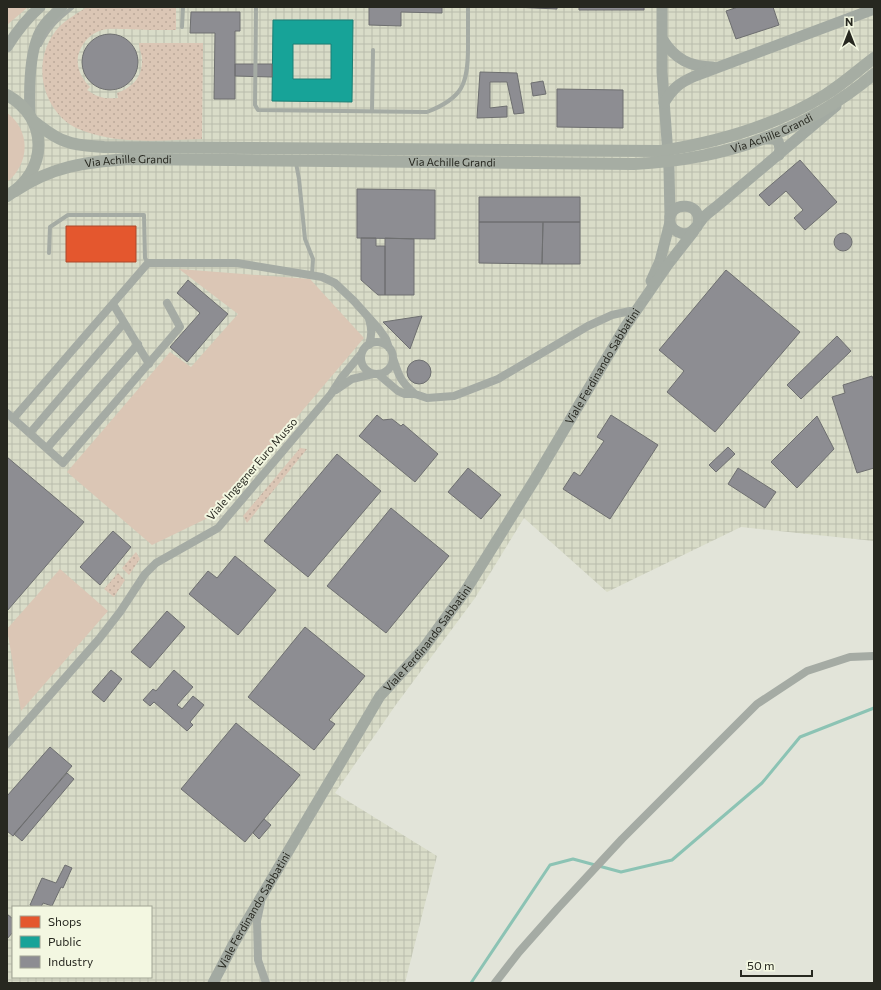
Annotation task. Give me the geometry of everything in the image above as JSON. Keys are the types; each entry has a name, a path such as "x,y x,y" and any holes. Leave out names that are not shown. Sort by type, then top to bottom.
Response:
{"main road":[{"name":"Via Achille Grandi","path":"32,119 53,135 66,142 104,147 661,151 710,142 748,131 781,118 826,95 874,58"},
{"name":"Via Achille Grandi","path":"11,194 43,175 60,169 108,160 296,160 626,164 677,161 733,149 764,139 813,115 861,85 874,74"},
{"path":"7,95 17,101 32,119 37,131 39,143 36,165 31,175 24,184 11,194"}],"street":[{"path":"7,47 37,7"},
{"path":"29,16 40,7"},
{"path":"32,119 30,99 33,55 38,36 46,23 62,7"},
{"path":"662,7 662,72 670,169 670,219 671,226 677,232 686,234 695,229 698,223 698,214 680,198 670,169"},
{"path":"664,103 670,92 682,82 716,67 874,9"},
{"path":"662,40 669,50 682,60 702,67 716,67"},
{"path":"361,354 364,368 398,391 405,394 415,394 428,398 454,396 498,379 588,326 612,315 639,307 704,217 861,85"},
{"path":"764,139 773,139 778,141 780,148 779,155"},
{"path":"639,307 660,261 670,219 675,209 678,207 689,207 700,210 716,207"},
{"path":"167,303 180,327 63,463 10,416 113,304 148,263 237,262 322,277 335,283 354,301 379,329 386,339 402,382 415,394"},
{"path":"113,304 149,364"},
{"name":"Viale Ferdinando Sabbatini","path":"215,980 380,696 423,649 466,590 639,307"},
{"path":"331,394 342,377 369,345 372,336 368,317"},
{"path":"30,433 124,323"},
{"path":"369,345 378,342 389,348"},
{"path":"47,448 138,344"},
{"path":"331,394 352,379 382,373 390,367 393,358"},
{"name":"Viale Ingegner Euro Musso","path":"7,744 99,638 120,612 145,574 156,563 218,528 331,394"},
{"path":"495,983 519,952 558,908 622,840 757,704 807,671 850,658 874,656"},
{"path":"263,895 257,921 258,960 266,983"}],"lane":[{"path":"33,55 40,46 46,32 55,21 73,7"},
{"path":"182,27 183,7"},
{"path":"256,7 256,108 260,110 427,112 438,107 458,93 464,82 466,74 468,7"},
{"path":"372,111 373,50"},
{"path":"296,160 305,239 313,259 312,275"},
{"path":"49,253 50,227 68,215 144,215 145,258 148,263"}],"shaded area":[{"path":"7,7 874,7 874,541 741,527 607,592 524,518 475,598 395,706 335,793 437,856 405,983 7,983"},
{"path":"10,7 28,7 7,25 7,9"},
{"path":"87,7 176,7 176,30 102,30 93,34 83,44 78,56 78,65 82,77 90,87 87,90 102,97 118,98 117,93 135,82 142,68 139,43 203,43 202,139 147,141 119,139 85,132 63,119 48,98 42,74 43,61 46,49 60,26 69,18"},
{"path":"7,113 15,120 20,128 24,138 25,147 20,166 15,175 7,182"},
{"path":"179,269 310,279 364,338 214,515 152,545 67,472 170,352 191,367 238,314"},
{"path":"300,448 307,449 247,523 243,516"},
{"path":"136,552 140,559 129,575 122,568"},
{"path":"60,569 108,611 21,711 7,629"},
{"path":"118,573 125,580 114,597 104,589"}],"building: Shops":[{"path":"66,226 136,226 136,262 66,262"}],"building: Public":[{"path":"273,20 353,20 352,102 272,101","holes":["293,44 331,44 331,79 293,79"]}],"building: Industry":[{"path":"369,7 442,7 442,13 401,12 401,26 369,25"},
{"path":"513,7 557,7 557,9"},
{"path":"579,7 644,7 644,10 579,10"},
{"path":"738,7 773,7 779,25 736,39 726,11"},
{"path":"191,12 240,12 240,31 235,31 235,99 214,99 215,33 190,33"},
{"path":"110,34 121,36 130,42 136,51 138,62 136,73 130,82 121,88 110,90 99,88 90,82 84,73 82,62 84,51 90,42 99,36"},
{"path":"235,64 272,64 272,77 235,76"},
{"path":"480,72 517,73 524,113 514,114 507,82 490,82 490,108 507,106 507,117 477,118"},
{"path":"543,81 546,94 533,96 531,83"},
{"path":"557,89 623,90 623,128 557,127"},
{"path":"800,160 837,202 805,230 794,218 803,210 786,191 769,206 759,195"},
{"path":"357,189 435,190 435,239 357,238"},
{"path":"479,197 580,197 580,222 479,222"},
{"path":"479,222 543,222 542,264 479,263"},
{"path":"543,222 580,222 580,264 542,264"},
{"path":"843,233 849,236 852,242 849,248 843,251 837,248 834,242 837,236"},
{"path":"361,238 376,238 376,246 385,246 385,295 378,295 361,280"},
{"path":"385,238 414,239 414,295 385,295"},
{"path":"726,270 800,332 715,432 667,392 684,371 659,350"},
{"path":"188,280 228,314 187,362 170,347 200,313 177,293"},
{"path":"422,316 410,349 383,322"},
{"path":"837,336 851,351 801,399 787,385"},
{"path":"419,360 427,364 431,372 427,380 419,384 411,380 407,372 411,364"},
{"path":"872,376 874,381 874,468 857,473 832,397 845,393 843,385"},
{"path":"377,415 383,420 392,419 401,426 403,424 438,454 415,482 359,436"},
{"path":"611,415 658,445 610,519 563,489 574,472 580,476 604,441 597,437"},
{"path":"817,416 834,449 797,488 771,462"},
{"path":"728,447 735,454 716,472 709,465"},
{"path":"337,454 381,491 308,577 264,541"},
{"path":"7,457 84,522 7,611"},
{"path":"468,468 501,495 481,519 448,492"},
{"path":"738,468 776,492 765,508 728,484"},
{"path":"391,508 449,556 386,633 327,586"},
{"path":"113,531 131,547 100,585 80,567"},
{"path":"235,556 276,590 238,635 189,594 208,571 217,578"},
{"path":"167,611 185,627 150,668 131,652"},
{"path":"305,627 365,676 329,720 335,724 314,750 248,697"},
{"path":"111,670 122,679 104,702 92,692"},
{"path":"174,670 193,687 177,705 182,709 193,696 204,705 190,722 193,725 187,731 154,702 150,706 143,700 153,689 156,691"},
{"path":"236,723 300,775 245,842 181,789"},
{"path":"50,747 72,766 13,836 7,831 7,796"},
{"path":"67,773 74,779 22,841 14,834"},
{"path":"264,819 271,825 259,839 253,833"},
{"path":"65,865 72,868 63,888 61,887 52,906 43,903 42,906 30,905 42,878 56,883"},
{"path":"7,914 12,918 12,933 7,939"}],"waterway":[{"path":"471,983 550,865 573,859 621,872 672,860 762,783 800,737 874,708"}]}
